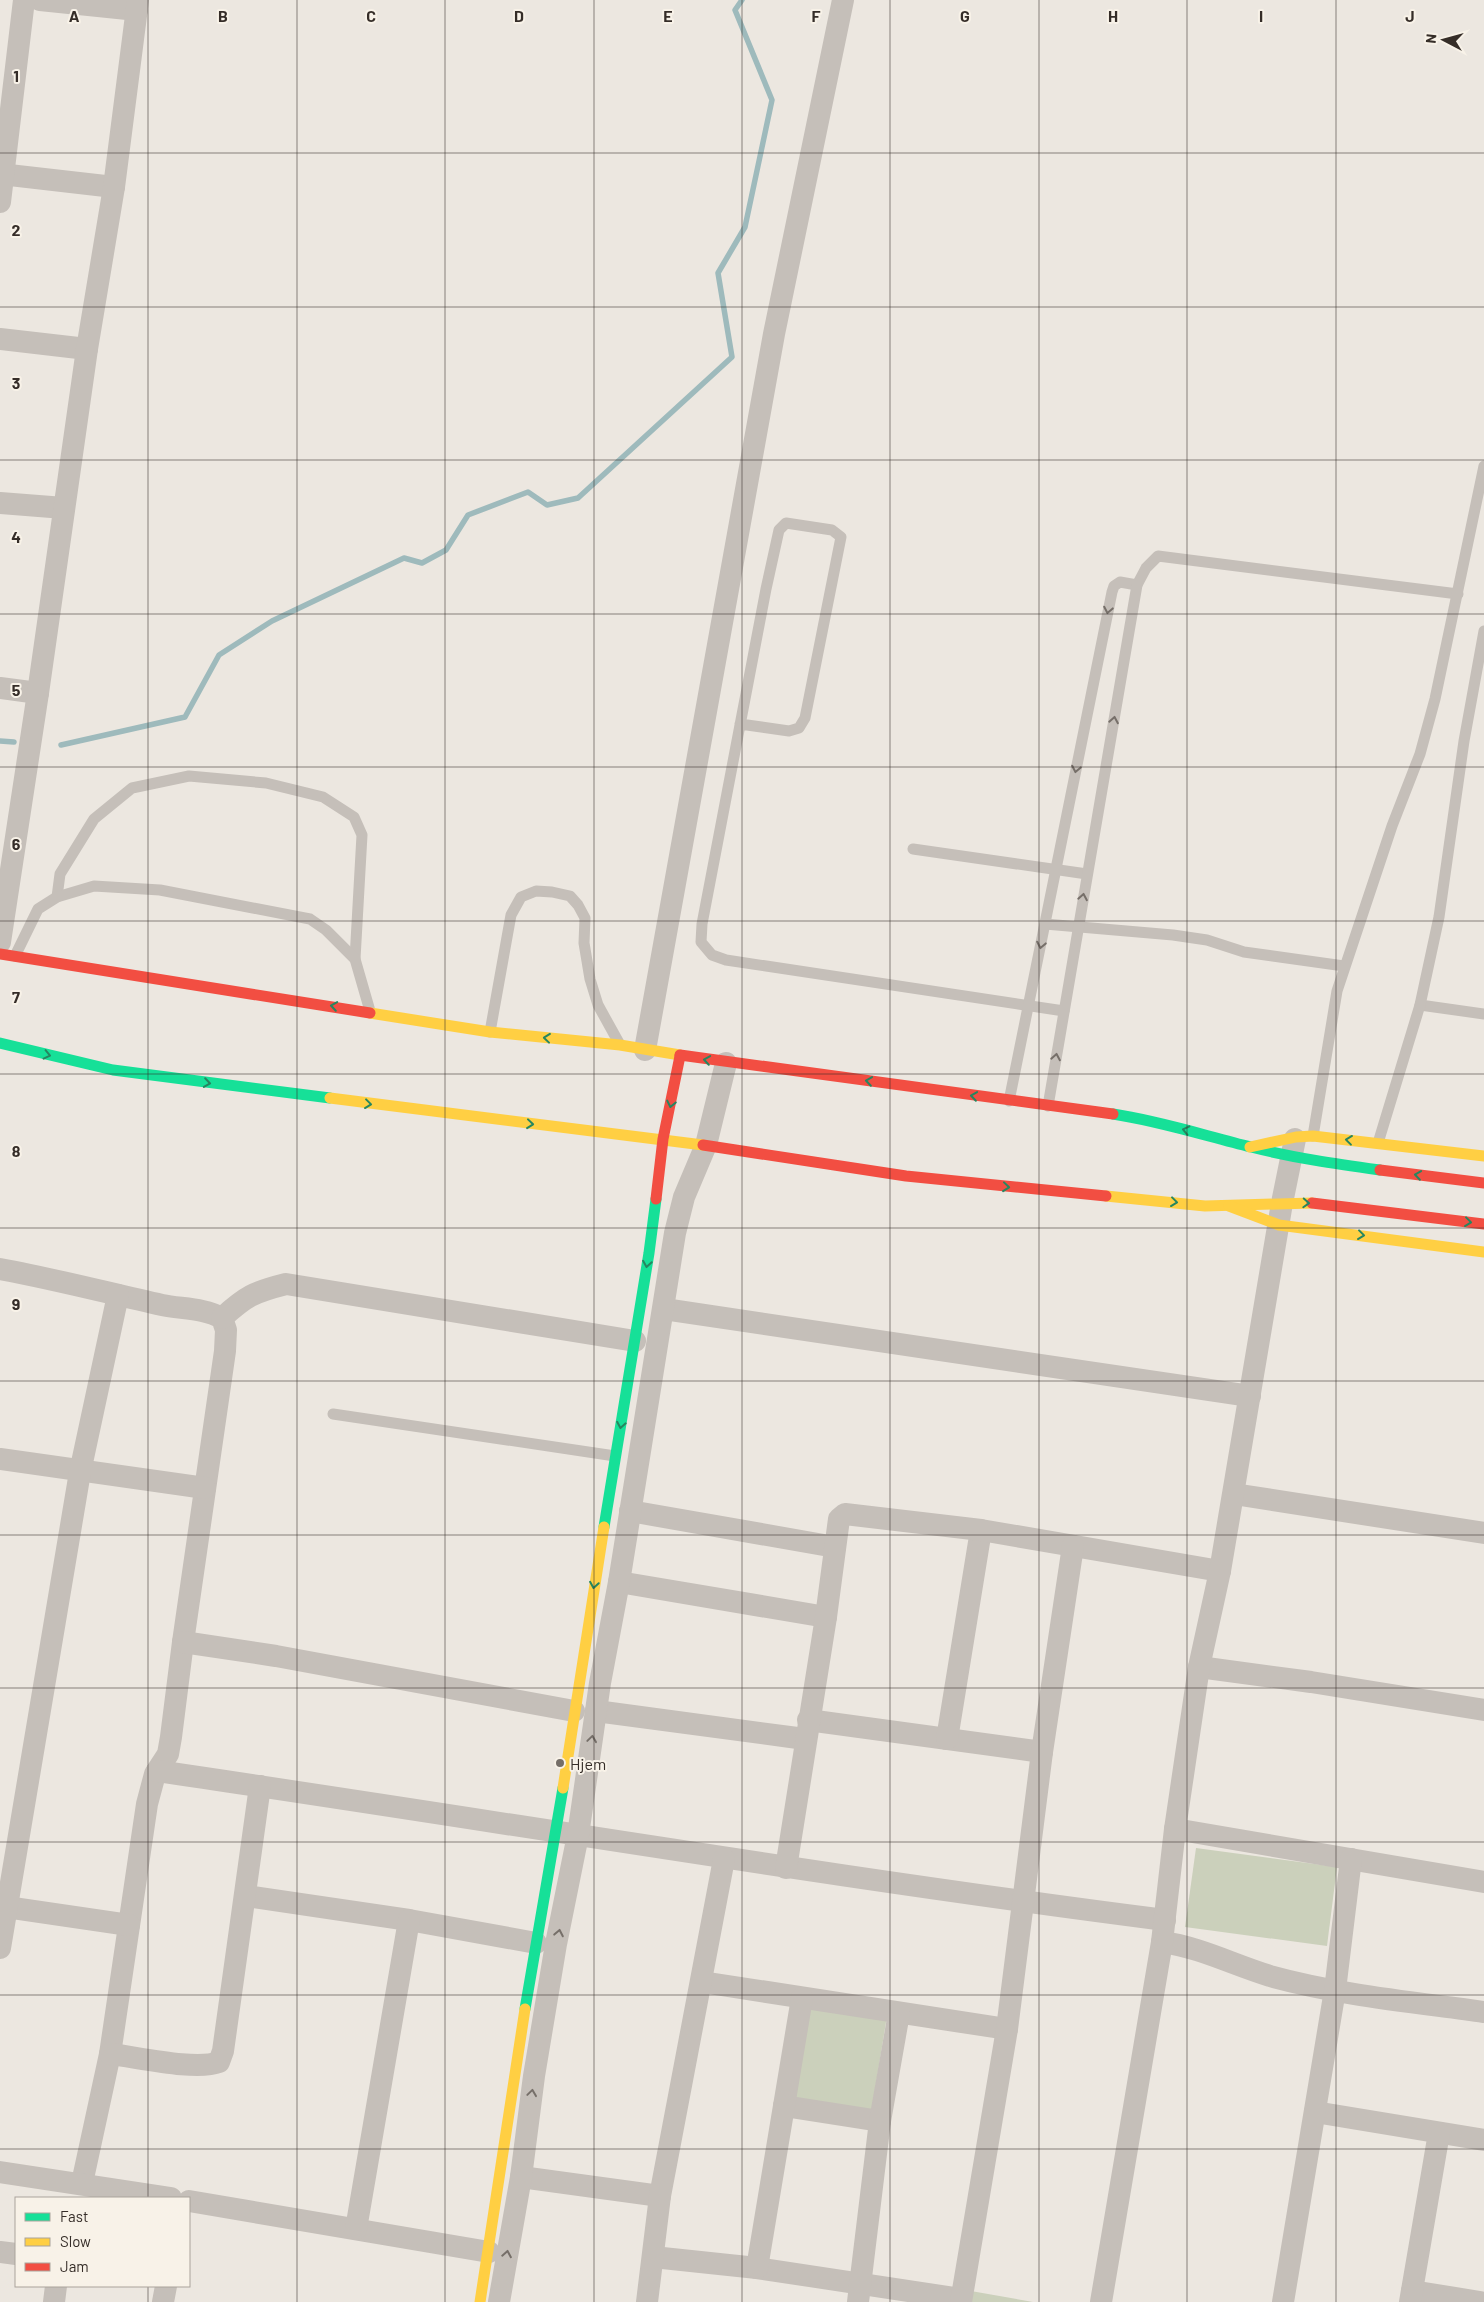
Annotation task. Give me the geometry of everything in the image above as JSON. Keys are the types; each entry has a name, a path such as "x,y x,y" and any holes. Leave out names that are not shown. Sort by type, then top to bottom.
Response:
{"main road":[{"path":"0,954 8,949 490,1032 620,1045 726,1063 1147,1121 1222,1138 1250,1147 1300,1143 1378,1143 1484,1156"},
{"path":"0,1044 114,1070 480,1118 663,1139 906,1176 1205,1206 1310,1203 1484,1224"},
{"path":"480,2302 536,1943 556,1832 649,1253 663,1139 680,1056"},
{"path":"1250,1147 1300,1143"},
{"path":"1300,1143 1314,1161 1484,1183"},
{"path":"1229,1206 1279,1225 1484,1252"}],"street":[{"path":"0,202 8,75 24,0"},
{"path":"8,949 38,693 87,349 114,187 137,5 40,0"},
{"path":"646,1050 772,344 842,0"},
{"path":"2,174 114,187"},
{"path":"0,340 87,349"},
{"path":"0,503 64,508"},
{"path":"0,688 38,693"},
{"path":"499,2302 521,2177 537,2057 578,1835 596,1711 619,1582 675,1233 684,1197 706,1145 726,1063"},
{"path":"1101,2302 1163,1931 1175,1829 1199,1667 1220,1571 1234,1494 1282,1203 1300,1143"},
{"path":"0,1269 74,1283 172,1307 212,1312 222,1318 226,1330 225,1351 182,1642 168,1754 157,1771 146,1804 110,2054 74,2188"},
{"path":"222,1318 243,1298 257,1291 286,1284 635,1341"},
{"path":"0,1948 6,1907 8,1846 80,1472 118,1295"},
{"path":"664,1309 1250,1396"},
{"path":"0,1459 80,1472 205,1488"},
{"path":"1234,1494 1484,1533"},
{"path":"630,1511 835,1547"},
{"path":"786,1868 826,1617 838,1519 844,1514 981,1530 1220,1571"},
{"path":"947,1739 981,1530"},
{"path":"653,2257 757,2268 860,2293 961,2301 1007,2029 1042,1752 1073,1546"},
{"path":"619,1582 826,1617"},
{"path":"182,1642 276,1656 574,1711"},
{"path":"1199,1667 1310,1682 1484,1710"},
{"path":"596,1711 807,1730 947,1739 1042,1752"},
{"path":"157,1771 786,1868 1022,1902 1163,1931 1186,1946 1271,1976 1335,1990 1484,2012"},
{"path":"110,2054 193,2066 211,2065 219,2062 223,2051 260,1786"},
{"path":"1175,1829 1484,1882"},
{"path":"647,2302 660,2196 724,1858"},
{"path":"1283,2302 1335,1990 1351,1859"},
{"path":"246,1896 409,1920 536,1943"},
{"path":"6,1907 129,1925"},
{"path":"356,2229 409,1920"},
{"path":"702,1982 899,2014 1007,2029"},
{"path":"757,2268 802,1998"},
{"path":"860,2293 880,2121 899,2014"},
{"path":"784,2106 880,2121"},
{"path":"1315,2112 1484,2140"},
{"path":"1439,2133 1411,2296 1480,2302"},
{"path":"0,2172 74,2188 161,2197"},
{"path":"521,2177 660,2196"},
{"path":"190,2201 489,2252"},
{"path":"0,2252 15,2254"},
{"path":"54,2302 56,2287"},
{"path":"163,2302 166,2287"}],"lane":[{"path":"1300,1143 1344,966 1392,826 1420,754 1435,699 1484,466"},
{"path":"740,724 789,731 799,728 805,718 840,537 832,530 786,523 779,530 740,724 702,924 701,942 712,955 726,960 1064,1011"},
{"path":"1048,1106 1138,585 1146,568 1158,556 1458,594"},
{"path":"1008,1101 1112,592 1114,586 1120,582 1138,585"},
{"path":"1378,1143 1420,1005 1439,917 1464,741 1484,631"},
{"path":"57,897 60,874 94,819 132,788 189,776 266,783 322,797 354,817 362,835 355,959 370,1011"},
{"path":"914,849 1088,874"},
{"path":"8,949 38,910 57,897 94,886 160,890 310,919 326,930 355,959"},
{"path":"490,1032 512,916 521,897 536,891 552,892 570,896 585,918 584,943 590,979 598,1005 620,1045"},
{"path":"1045,924 1173,935 1207,940 1244,952 1344,966"},
{"path":"1420,1005 1484,1014"},
{"path":"333,1414 615,1456"}],"green space":[{"path":"1196,1848 1337,1867 1327,1946 1185,1927"},
{"path":"803,2002 887,2016 871,2114 787,2101"},
{"path":"971,2291 1033,2302 969,2302"}],"waterway":[{"path":"61,745 185,717 219,655 272,621 404,558 422,563 446,550 468,515 528,492 547,505 578,498 732,357 718,273 745,227 772,100 735,10 742,0"},
{"path":"0,741 14,742"}],"traffic: fast":[{"path":"0,1043 113,1070 330,1098"},
{"path":"1113,1114 1283,1154 1380,1170"},
{"path":"604,1527 649,1253 656,1199"},
{"path":"525,2009 563,1788"}],"traffic: slow":[{"path":"370,1013 490,1032 620,1045 680,1055"},
{"path":"330,1098 703,1145"},
{"path":"1250,1147 1296,1137 1313,1136 1484,1156"},
{"path":"1106,1196 1205,1206 1312,1203"},
{"path":"1229,1206 1279,1225 1484,1252"},
{"path":"563,1788 604,1527"},
{"path":"480,2302 525,2009"}],"traffic: jam":[{"path":"0,954 370,1013"},
{"path":"680,1055 1113,1114"},
{"path":"656,1199 663,1139 680,1056"},
{"path":"703,1145 906,1176 1106,1196"},
{"path":"1380,1170 1484,1183"},
{"path":"1312,1203 1484,1224"}],"place":[{"name":"Hjem","path":"560,1763"}]}
